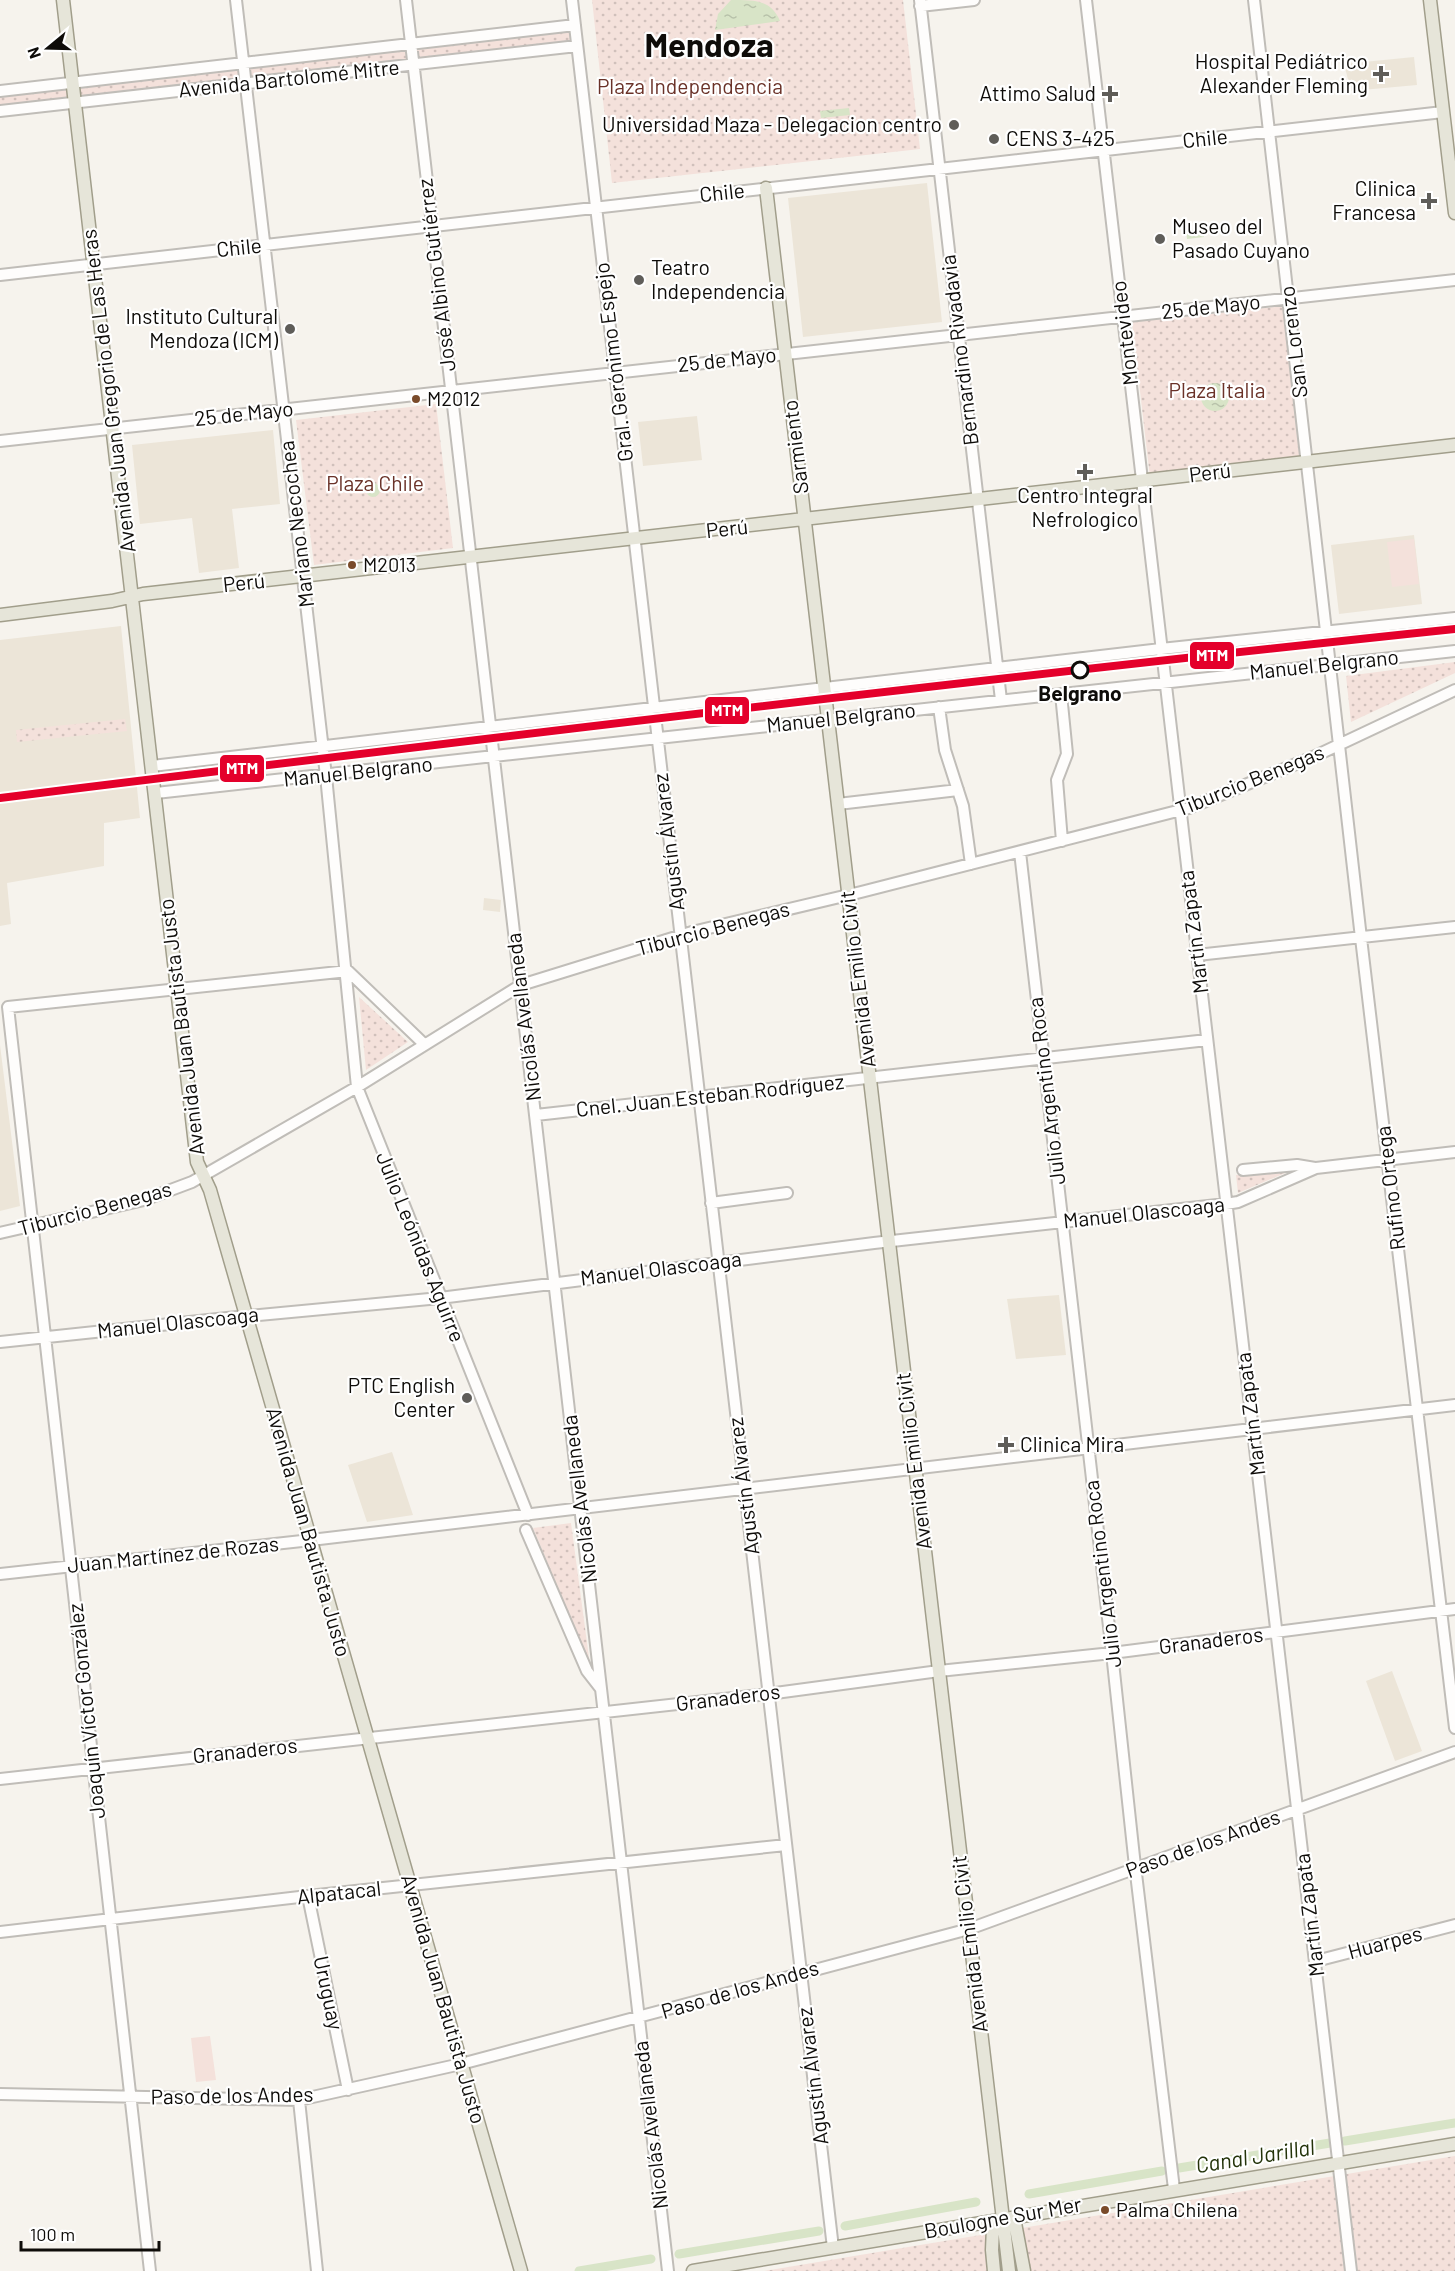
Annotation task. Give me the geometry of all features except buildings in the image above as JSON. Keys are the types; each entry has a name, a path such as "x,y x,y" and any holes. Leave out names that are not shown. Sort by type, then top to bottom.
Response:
{"main road":[{"name":"Avenida Juan Gregorio de Las Heras","path":"63,0 155,788"},
{"path":"1430,0 1443,112 1452,160 1455,213"},
{"name":"Sarmiento","path":"766,188 826,705"},
{"name":"Perú","path":"0,615 112,601 133,596 1455,445"},
{"name":"Avenida Emilio Civit","path":"826,705 1009,2271"},
{"name":"Avenida Juan Bautista Justo","path":"155,788 197,1162 210,1190 521,2271"},
{"name":"Boulogne Sur Mer","path":"693,2271 1174,2189 1455,2144"},
{"path":"994,2271 993,2227 1002,2218 1015,2223 1024,2271"}],"street":[{"name":"Mariano Necochea","path":"236,0 325,762"},
{"name":"José Albino Gutiérrez","path":"406,0 489,728"},
{"name":"Gral. Gerónimo Espejo","path":"572,0 656,724"},
{"path":"920,3 974,0"},
{"name":"Montevideo","path":"1086,0 1163,666"},
{"name":"San Lorenzo","path":"1254,0 1329,648"},
{"name":"Bernardino Rivadavia","path":"920,3 1001,700"},
{"name":"Avenida Bartolomé Mitre","path":"0,91 575,25"},
{"name":"Avenida Bartolomé Mitre","path":"0,111 578,46"},
{"name":"Chile","path":"0,275 1443,112"},
{"name":"25 de Mayo","path":"0,441 1455,280"},
{"name":"Manuel Belgrano","path":"152,766 1161,649 1455,618"},
{"name":"Rufino Ortega","path":"1329,648 1361,938 1455,1728"},
{"name":"Manuel Belgrano","path":"155,788 326,776 1455,651"},
{"name":"Martín Zapata","path":"1163,666 1353,2271"},
{"name":"Tiburcio Benegas","path":"0,1233 155,1197 203,1176 357,1087 521,985 680,936 1180,811 1208,802 1455,690"},
{"path":"1061,694 1066,754 1057,780 1062,841"},
{"path":"939,707 945,750 966,822 971,864"},
{"name":"Agustín Álvarez","path":"656,724 832,2248"},
{"name":"Nicolás Avellaneda","path":"489,728 521,985 668,2271"},
{"name":"Julio Leónidas Aguirre","path":"325,762 357,1087 528,1515"},
{"path":"838,804 958,790"},
{"name":"Julio Argentino Roca","path":"1020,852 1135,1869 1174,2189"},
{"path":"1197,955 1455,927"},
{"path":"178,988 345,972 352,974 424,1044"},
{"name":"Joaquín Víctor González","path":"150,2271 8,1007 178,988"},
{"name":"Cnel. Juan Esteban Rodríguez","path":"536,1115 1207,1040"},
{"name":"Manuel Olascoaga","path":"1244,1170 1297,1165 1316,1168 1455,1152"},
{"name":"Manuel Olascoaga","path":"0,1342 440,1298 889,1241 1226,1204 1238,1202 1316,1168"},
{"path":"711,1203 787,1193"},
{"name":"Juan Martínez de Rozas","path":"0,1574 581,1509 1455,1406"},
{"path":"526,1530 586,1670 602,1690"},
{"name":"Granaderos","path":"0,1779 768,1694 939,1671 1277,1633 1455,1609"},
{"path":"586,1670 595,1674 599,1667"},
{"name":"Paso de los Andes","path":"0,2094 298,2100 462,2064 969,1929 1455,1752"},
{"name":"Alpatacal","path":"0,1932 308,1896 786,1845"},
{"name":"Uruguay","path":"308,1896 348,2090"},
{"name":"Huarpes","path":"1316,1961 1455,1925"},
{"path":"298,2100 316,2271"}],"shaded area":[{"name":"Hospital Pediátrico Alexander Fleming","path":"1414,57 1417,85 1351,91 1344,64"},
{"path":"927,183 942,322 803,337 788,198"},
{"path":"697,416 702,460 643,466 638,422"},
{"path":"273,430 280,504 232,509 239,568 199,573 192,518 140,524 132,445"},
{"path":"1414,535 1422,604 1339,614 1331,545"},
{"path":"121,626 140,818 104,823 104,866 7,883 11,924 0,926 0,640"},
{"path":"484,898 501,900 500,912 483,910"},
{"path":"0,1045 20,1206 0,1211"},
{"path":"1059,1295 1066,1355 1016,1359 1007,1299"},
{"path":"392,1452 413,1515 367,1522 348,1465"},
{"path":"1392,1671 1422,1751 1395,1761 1366,1681"}],"green space":[{"name":"Plaza Independencia","path":"592,0 903,0 920,149 612,183"},
{"path":"575,25 577,46 0,111 0,91"},
{"name":"Plaza Italia","path":"1285,306 1302,460 1150,477 1132,322"},
{"name":"Plaza Chile","path":"436,404 453,548 314,565 296,420"},
{"path":"1414,539 1419,584 1392,587 1387,542"},
{"path":"1455,662 1455,673 1351,722 1346,676"},
{"path":"125,719 127,731 17,742 16,730"},
{"path":"359,997 408,1042 366,1070"},
{"path":"1290,1171 1238,1193 1236,1175"},
{"path":"571,1523 590,1665 533,1528"},
{"path":"210,2036 216,2080 196,2082 191,2038"},
{"path":"1455,2156 1455,2271 764,2271"}],"water":[{"path":"731,0 748,0 767,5 780,21 715,30 718,14"},
{"path":"849,108 850,115 821,118 820,111"},
{"path":"1203,228 1204,237 1187,239 1186,231"},
{"path":"1215,383 1225,387 1229,397 1225,407 1215,411 1205,407 1201,397 1205,387"},
{"path":"373,483 378,485 380,490 378,495 373,497 368,495 366,490 368,485"}],"waterway":[{"name":"Canal Jarillal","path":"1345,2141 1455,2123"},
{"name":"Canal Jarillal","path":"1179,2168 1330,2143"},
{"name":"Canal Jarillal","path":"1029,2194 1162,2171"},
{"name":"Canal Jarillal","path":"845,2226 976,2202"},
{"name":"Canal Jarillal","path":"679,2254 819,2231"},
{"name":"Canal Jarillal","path":"579,2271 651,2259"}],"transit line":[{"name":"MTM","path":"0,798 727,710 1455,629"}],"place":[{"name":"Hospital Pediátrico Alexander Fleming","path":"1381,74"},
{"name":"Attimo Salud","path":"1110,94"},
{"name":"Universidad Maza - Delegacion centro","path":"954,125"},
{"name":"CENS 3-425","path":"994,139"},
{"name":"Clinica Francesa","path":"1429,201"},
{"name":"Museo del Pasado Cuyano","path":"1160,239"},
{"name":"Teatro Independencia","path":"639,280"},
{"name":"Instituto Cultural Mendoza (ICM)","path":"290,329"},
{"name":"M2012","path":"416,399"},
{"name":"Centro Integral Nefrologico","path":"1085,472"},
{"name":"M2013","path":"352,565"},
{"name":"Belgrano","path":"1080,670"},
{"name":"PTC English Center","path":"467,1398"},
{"name":"Clinica Mira","path":"1006,1445"},
{"name":"Palma Chilena","path":"1105,2210"}],"district":[{"name":"Mendoza","path":"709,45"}]}
